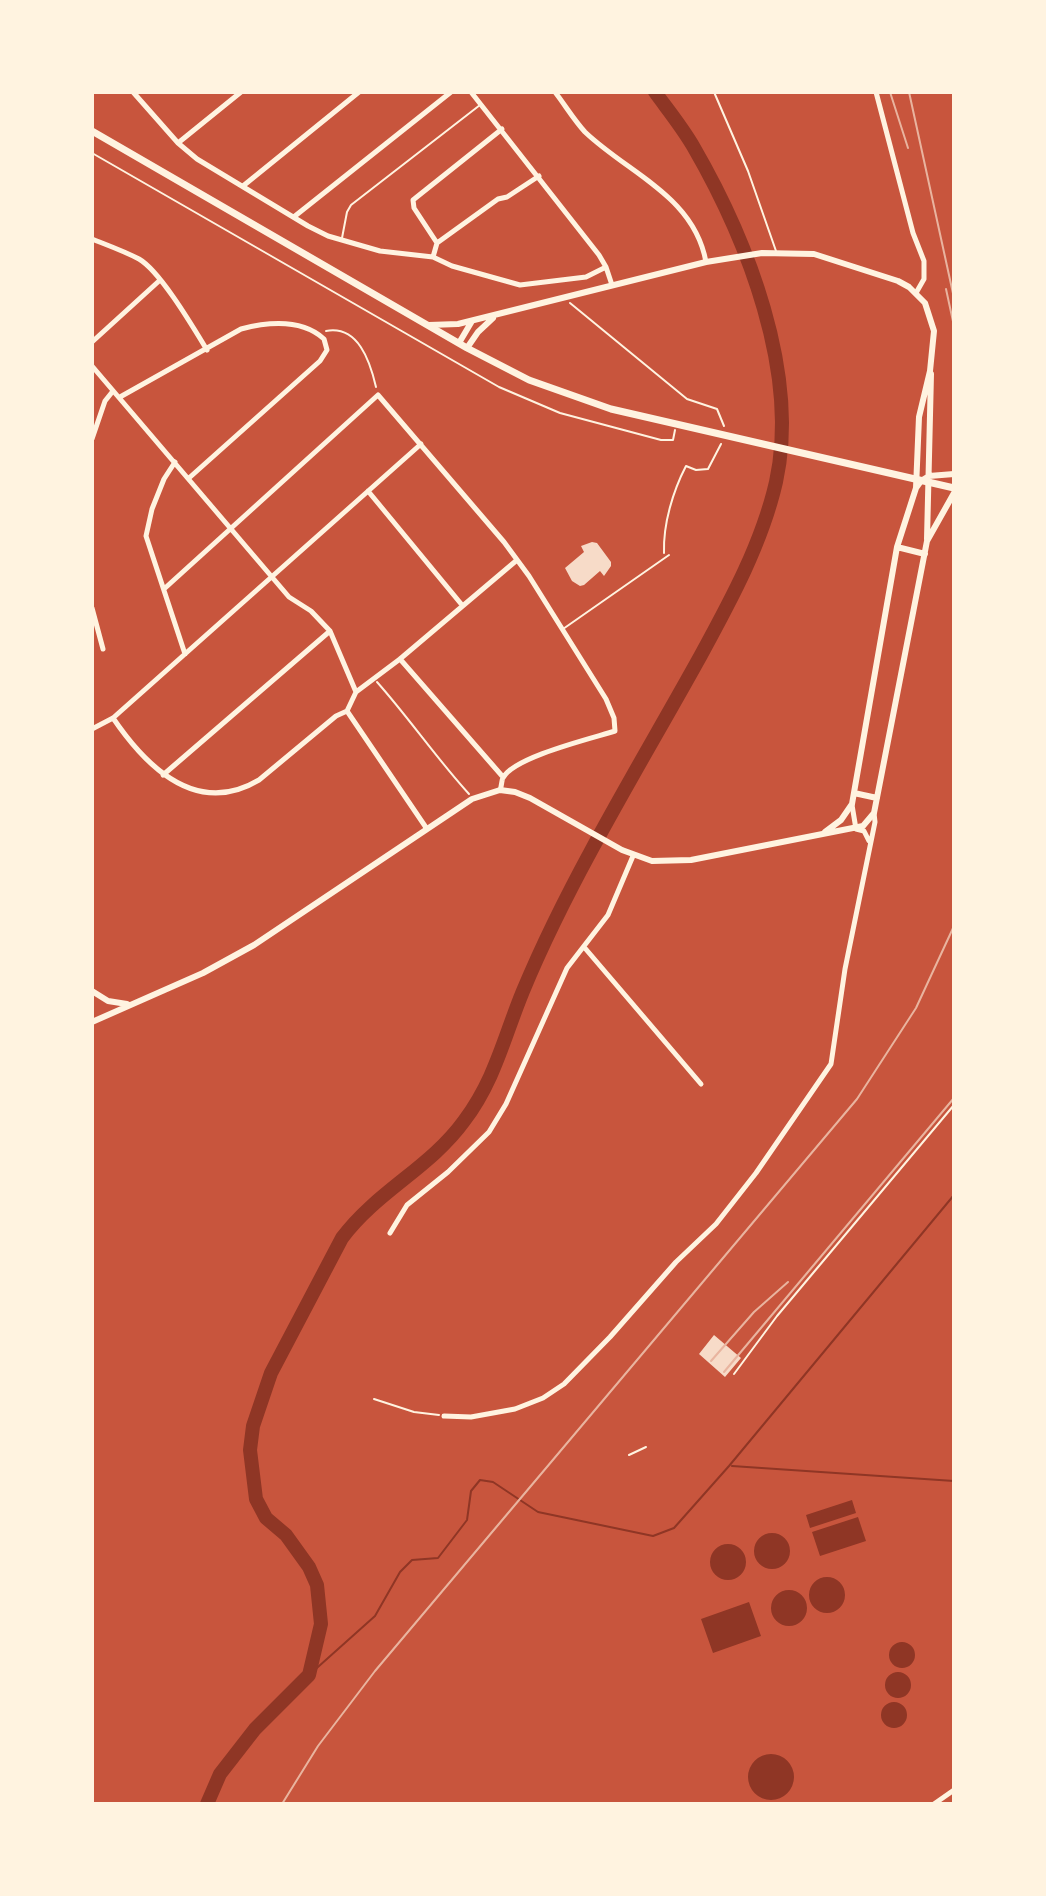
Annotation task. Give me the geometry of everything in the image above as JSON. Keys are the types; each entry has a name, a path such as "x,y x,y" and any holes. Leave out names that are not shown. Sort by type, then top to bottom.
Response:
{"main road":[{"path":"92,131 467,348 556,391 611,409 954,490"}],"street":[{"path":"133,92 178,143 197,159 308,226 342,239 380,251 433,257 452,266 520,285 586,277 606,267"},
{"path":"178,143 241,92"},
{"path":"243,186 359,92"},
{"path":"295,216 451,92"},
{"path":"471,92 539,176 606,267 612,285"},
{"path":"555,92 587,134 686,212 699,235 706,262"},
{"path":"876,92 913,233 924,261 924,279 916,293"},
{"path":"437,243 414,208 413,200 502,129"},
{"path":"433,257 437,243 498,199 507,197 539,176"},
{"path":"92,239 140,259 169,291 207,350"},
{"path":"429,325 472,321 706,262 774,252 814,254 898,281 916,293 927,308 934,331 930,371 927,541 845,969 831,1064 741,1194 716,1224 676,1262 564,1384 543,1398 515,1409 489,1415 444,1416"},
{"path":"92,342 159,281"},
{"path":"467,348 487,322 499,314"},
{"path":"459,343 472,321"},
{"path":"120,397 231,334 257,325 290,325 317,333 324,339 327,347 320,361 189,478"},
{"path":"92,366 295,603 311,611 330,631 356,692"},
{"path":"856,829 852,804 897,547 916,488 919,417 930,371"},
{"path":"92,439 105,401 113,391"},
{"path":"164,589 378,395 517,560 606,699 614,718 615,731 573,741 539,755 503,777 500,790"},
{"path":"92,729 113,718 421,444"},
{"path":"175,462 164,479 152,509 146,536 185,654"},
{"path":"916,488 929,476 954,474"},
{"path":"927,541 954,490"},
{"path":"368,491 462,605"},
{"path":"897,547 925,554"},
{"path":"113,718 163,775 198,792 215,793 245,788 259,780 336,716 347,711 356,692 517,560"},
{"path":"92,608 103,649"},
{"path":"163,775 330,631"},
{"path":"400,659 503,777"},
{"path":"347,711 427,829"},
{"path":"92,1022 203,973 254,945 472,799 500,790 530,798 633,856 652,861 681,861 856,829 864,831 869,841"},
{"path":"854,793 877,798"},
{"path":"824,833 841,820 852,804"},
{"path":"856,829 869,822 874,813"},
{"path":"390,1233 407,1205 448,1172 489,1132 506,1104 567,968 608,915 633,856"},
{"path":"584,947 700,1083"},
{"path":"92,991 108,1001 131,1005"},
{"path":"934,1804 954,1790"}],"lane":[{"path":"714,92 748,171 774,252"},
{"path":"342,239 351,205 481,104"},
{"path":"562,629 669,555"},
{"path":"734,1374 777,1316 954,1105"},
{"path":"629,1455 646,1447"}],"path":[{"path":"92,153 509,392 560,413 661,440 673,440 677,425"},
{"path":"569,303 687,399 717,409 722,415 724,428"},
{"path":"317,333 338,329 354,337 372,371 378,395"},
{"path":"664,558 671,508 686,466 696,470 708,469 722,442"},
{"path":"373,678 416,726 472,799"},
{"path":"374,1399 414,1412 444,1416"}],"shaded area":[{"path":"852,1500 856,1513 810,1528 806,1515"},
{"path":"858,1517 866,1541 820,1556 812,1532"},
{"path":"772,1533 785,1538 790,1551 785,1564 772,1569 759,1564 754,1551 759,1538"},
{"path":"728,1544 741,1549 746,1562 741,1575 728,1580 715,1575 710,1562 715,1549"},
{"path":"827,1577 840,1582 845,1595 840,1608 827,1613 814,1608 809,1595 814,1582"},
{"path":"789,1590 802,1595 807,1608 802,1621 789,1626 776,1621 771,1608 776,1595"},
{"path":"749,1602 761,1636 713,1653 701,1619"},
{"path":"902,1642 911,1646 915,1655 911,1664 902,1668 893,1664 889,1655 893,1646"},
{"path":"898,1672 907,1676 911,1685 907,1694 898,1698 889,1694 885,1685 889,1676"},
{"path":"894,1702 903,1706 907,1715 903,1724 894,1728 885,1724 881,1715 885,1706"},
{"path":"771,1754 787,1761 794,1777 787,1793 771,1800 755,1793 748,1777 755,1761"}],"building":[{"path":"597,543 611,566 604,576 600,571 580,586 572,581 565,568 584,552 581,546"},
{"path":"714,1335 741,1358 725,1377 699,1354"}],"waterway":[{"path":"207,1804 220,1774 255,1729 309,1675 321,1624 317,1585 309,1567 286,1535 266,1518 256,1499 250,1450 253,1426 271,1373 342,1238 371,1206 436,1152 475,1106 564,901 734,592 770,505 782,440 781,397 775,352 764,308 732,222 713,183 689,139 655,92"},
{"path":"309,1675 375,1616 400,1572 412,1560 438,1558 467,1520 471,1491 480,1480 493,1482 538,1512 653,1536 674,1528 954,1195"},
{"path":"732,1466 954,1481"}],"railway":[{"path":"890,92 908,148"},
{"path":"909,92 954,298"},
{"path":"946,289 954,326"},
{"path":"282,1804 318,1746 375,1671 857,1099 916,1008 954,926"},
{"path":"724,1372 954,1098"},
{"path":"711,1361 754,1312 788,1282"}]}
